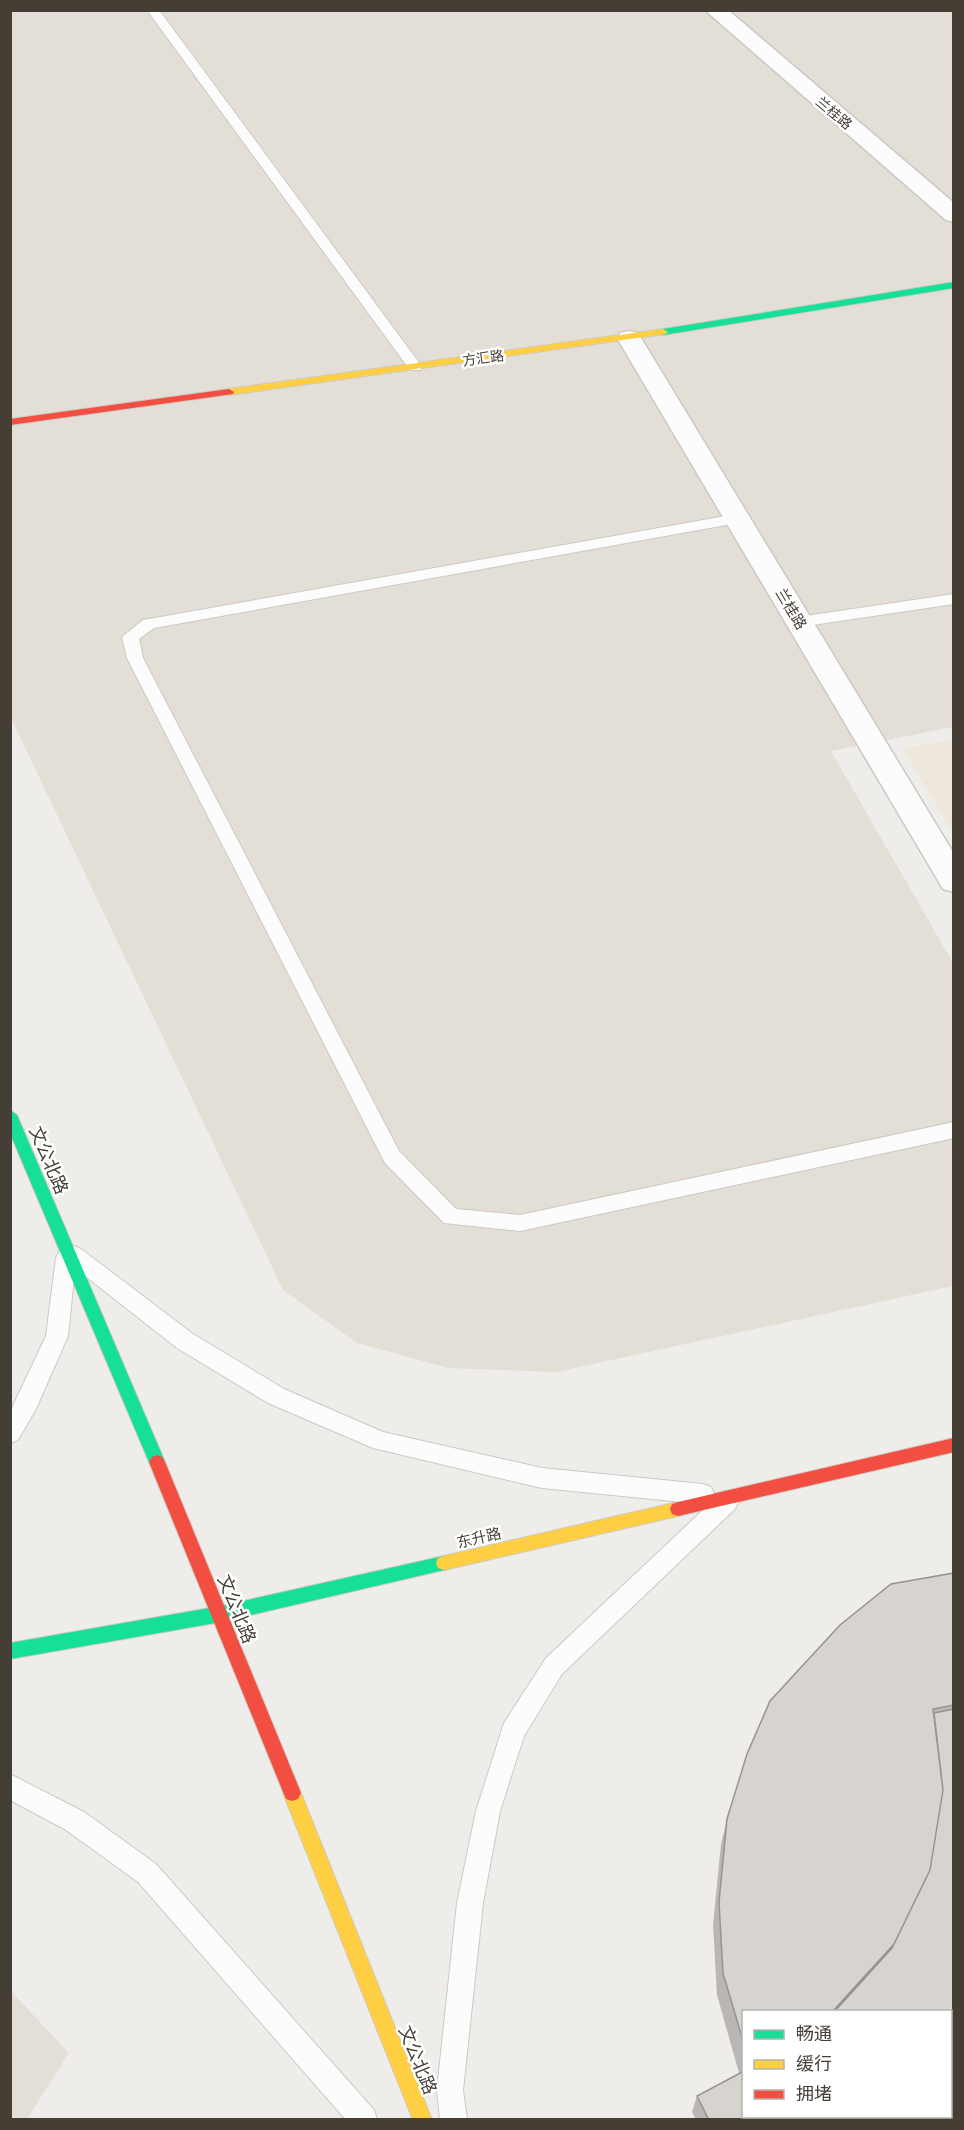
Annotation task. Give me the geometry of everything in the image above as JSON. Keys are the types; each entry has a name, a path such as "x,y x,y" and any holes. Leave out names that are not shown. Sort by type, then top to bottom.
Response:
{"main road":[{"name":"方汇路","path":"10,422 629,338 954,285"},
{"name":"文公北路","path":"10,1115 221,1614 423,2120"},
{"name":"东升路","path":"10,1652 221,1614 954,1445"}],"street":[{"name":"兰桂路","path":"715,10 954,215"},
{"name":"兰桂路","path":"629,338 954,881"}],"lane":[{"path":"153,10 415,367"},
{"path":"737,519 149,624 130,637 135,658 392,1157 451,1217 520,1222 954,1130"},
{"path":"799,622 954,599"},
{"path":"10,1433 28,1402 57,1336 67,1250"},
{"path":"67,1250 195,1347 276,1396 381,1441 542,1478 732,1497"},
{"path":"454,2120 450,2090 470,1903 488,1811 513,1731 554,1666 732,1497"},
{"path":"10,1786 75,1821 147,1873 364,2120"}],"shaded area":[{"path":"11,11 953,11 953,727 831,751 953,963 953,1286 556,1372 448,1368 357,1343 283,1290 11,718"},
{"path":"954,739 953,833 903,749"},
{"path":"10,1990 69,2053 27,2119 11,2119"}],"building":[{"path":"954,1573 954,1705 933,1709 943,1790 930,1870 894,1944 834,2010 742,2010 742,2037 723,1973 719,1902 727,1819 747,1754 770,1701 840,1625 891,1584"},
{"path":"954,1709 954,2053 952,2056 952,2010 836,2010 892,1948 930,1870 943,1790 934,1713"},
{"path":"954,2053 954,2120 891,2120 893,2118 952,2118 952,2056"},
{"path":"742,2072 742,2118 893,2118 891,2120 709,2120 697,2096"}],"traffic: fast":[{"path":"663,332 954,285"},
{"path":"10,1115 157,1462"},
{"path":"10,1651 221,1614 444,1563"}],"traffic: slow":[{"path":"229,392 663,332"},
{"path":"444,1563 678,1509"},
{"path":"292,1793 423,2120"}],"traffic: jam":[{"path":"10,422 229,392"},
{"path":"678,1509 954,1445"},
{"path":"157,1462 292,1793"}]}
